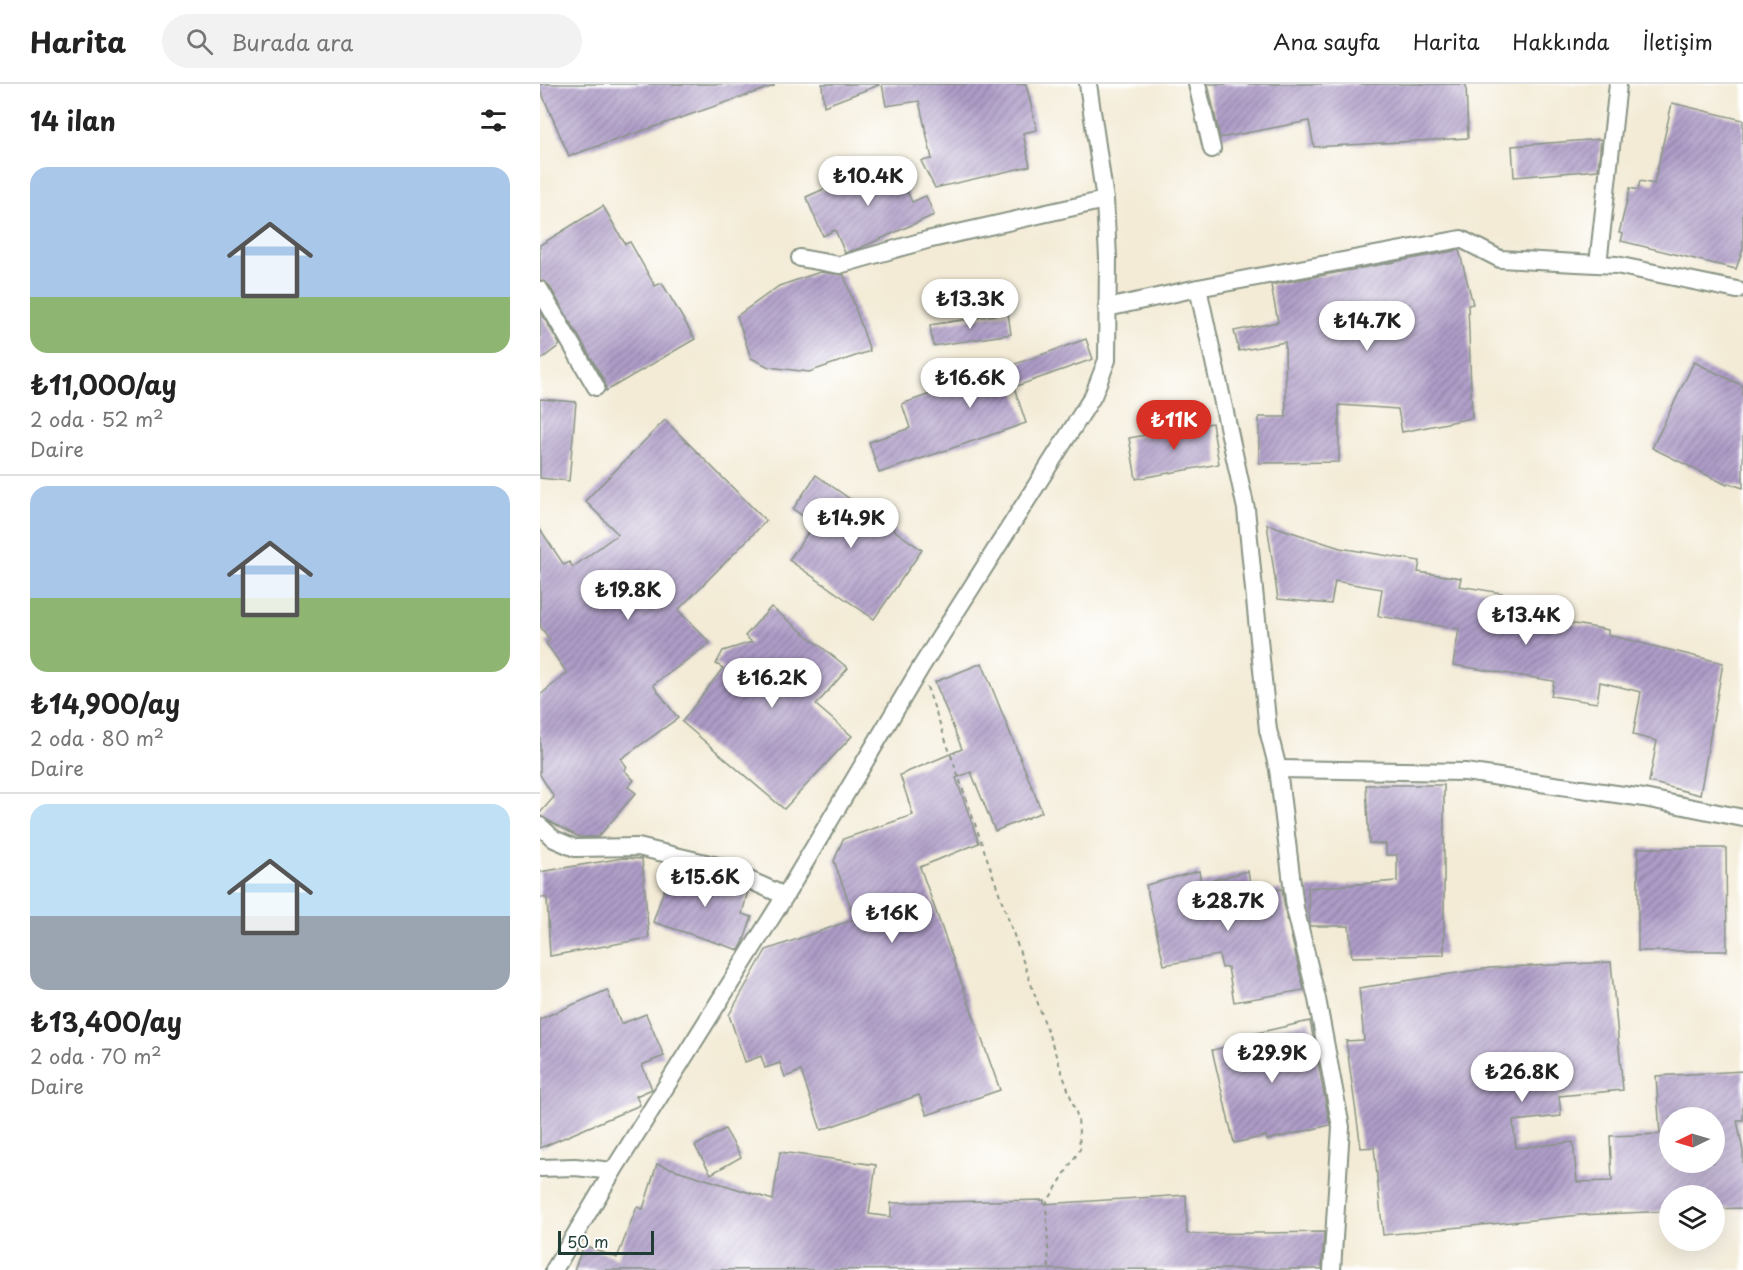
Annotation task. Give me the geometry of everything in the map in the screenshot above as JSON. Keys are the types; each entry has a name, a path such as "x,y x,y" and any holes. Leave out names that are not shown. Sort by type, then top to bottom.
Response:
{"street":[{"path":"554,1270 613,1171 786,896 921,668 1094,396 1107,360 1105,200 1088,84"},
{"path":"1197,84 1212,149"},
{"path":"1598,264 1618,84"},
{"path":"800,258 839,265 927,240 1105,200"},
{"path":"1107,308 1198,288 1461,239 1500,259 1616,265 1737,290"},
{"path":"1198,288 1246,509 1268,730 1278,769 1295,908 1317,999 1341,1127 1332,1270"},
{"path":"540,290 596,387"},
{"path":"1278,769 1465,772 1644,798 1743,818"},
{"path":"540,826 554,839 575,848 638,847 718,866 786,896"},
{"path":"540,1168 575,1167 613,1171"}],"path":[{"path":"921,668 1078,1118 1080,1149 1046,1204 1049,1270"}],"building":[{"path":"540,84 773,84 774,86 569,156 540,89"},
{"path":"822,84 879,84 879,85 824,106"},
{"path":"882,84 1026,84 1037,130 1023,133 1030,166 935,188 921,161 932,159 919,101 886,106"},
{"path":"1208,84 1466,84 1468,138 1314,147 1309,121 1220,138"},
{"path":"1672,103 1743,120 1743,249 1736,269 1621,241 1623,234 1619,233 1630,188 1638,190 1640,181 1654,184"},
{"path":"1601,139 1598,170 1514,177 1512,146"},
{"path":"892,159 912,202 926,196 934,215 845,253 835,230 823,236 806,197"},
{"path":"603,206 625,244 630,242 655,286 662,283 695,339 606,391 605,382 549,285 540,280 540,245"},
{"path":"1459,250 1473,304 1468,305 1472,418 1402,432 1398,409 1339,405 1339,462 1259,463 1259,417 1286,417 1285,342 1239,351 1234,331 1278,322 1271,285"},
{"path":"820,272 844,275 870,351 809,372 769,367 751,358 737,316 779,286"},
{"path":"540,311 560,345 540,360"},
{"path":"1008,313 1011,334 933,346 930,325"},
{"path":"1086,339 1093,359 1014,387 1026,423 879,473 869,442 910,428 902,404"},
{"path":"1694,362 1743,386 1743,488 1728,483 1727,485 1652,448"},
{"path":"540,399 576,402 569,481 540,478"},
{"path":"665,420 766,521 678,610 710,643 653,685 678,718 621,759 627,767 624,770 634,780 628,787 636,793 598,837 579,837 540,816 554,797 540,775 540,695 567,673 546,643 550,640 540,626 540,529 564,565 569,562 573,567 618,534 585,501"},
{"path":"1212,423 1219,464 1136,479 1129,438"},
{"path":"816,475 922,550 874,619 789,560 814,524 793,509"},
{"path":"1267,524 1340,548 1420,561 1418,572 1461,578 1459,586 1502,593 1500,602 1558,612 1557,621 1608,630 1608,635 1723,663 1700,795 1649,782 1657,741 1633,735 1641,692 1600,682 1597,703 1551,696 1554,681 1453,665 1459,629 1378,616 1382,589 1335,581 1331,604 1278,599"},
{"path":"771,607 848,668 816,705 852,736 784,809 682,722 723,668 716,664 723,651 752,642 745,636"},
{"path":"982,663 1042,812 995,831 971,772 956,778 979,843 920,867 1000,1090 927,1115 919,1095 821,1130 801,1071 785,1077 780,1063 765,1068 761,1056 745,1062 729,1015 766,950 855,919 834,861 843,839 913,815 900,775 962,749 935,682"},
{"path":"1366,785 1444,785 1444,955 1352,957 1349,926 1310,926 1308,888 1397,881 1397,855 1386,855 1386,844 1369,843"},
{"path":"1638,848 1726,848 1727,951 1638,951"},
{"path":"623,858 642,859 649,938 550,956 547,898 540,897 540,872"},
{"path":"678,867 715,876 748,891 742,914 752,917 739,950 653,922 664,890 669,890"},
{"path":"1199,871 1201,883 1248,871 1252,895 1282,889 1304,990 1234,1002 1228,967 1222,968 1219,955 1164,965 1146,885"},
{"path":"1611,962 1623,1090 1559,1096 1561,1116 1513,1121 1516,1148 1573,1142 1577,1182 1612,1181 1610,1136 1659,1134 1659,1173 1725,1173 1725,1107 1659,1107 1659,1120 1656,1076 1743,1071 1743,1120 1737,1120 1743,1151 1743,1208 1725,1209 1725,1185 1659,1185 1659,1211 1580,1215 1383,1235 1374,1147 1361,1148 1346,1041 1364,1040 1359,988 1490,968"},
{"path":"607,990 621,1024 646,1014 664,1056 642,1065 652,1089 636,1096 640,1105 540,1148 540,1019"},
{"path":"1310,1021 1330,1125 1267,1140 1266,1136 1234,1143 1212,1050 1244,1043 1243,1036"},
{"path":"725,1129 741,1157 711,1174 695,1146"},
{"path":"780,1152 876,1165 869,1214 891,1217 891,1203 1044,1200 1044,1204 1186,1195 1187,1234 1324,1232 1322,1269 574,1270 584,1245 617,1258 637,1207 643,1209 657,1164 773,1200"}]}
